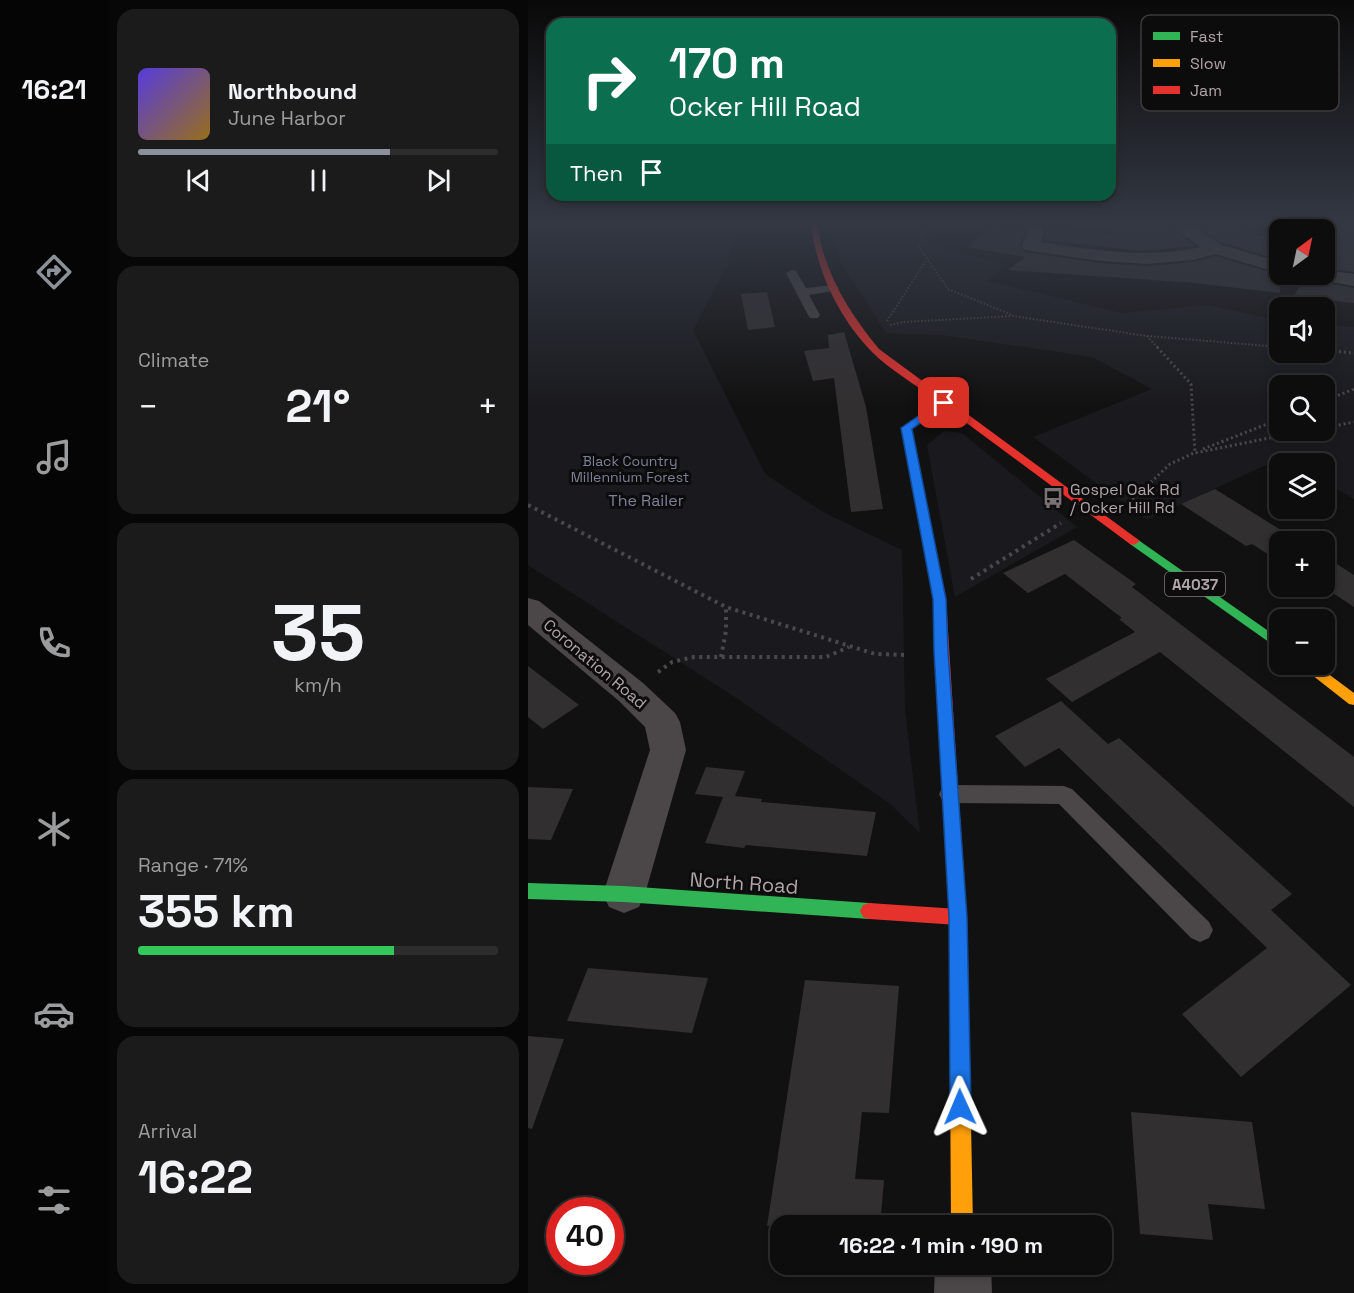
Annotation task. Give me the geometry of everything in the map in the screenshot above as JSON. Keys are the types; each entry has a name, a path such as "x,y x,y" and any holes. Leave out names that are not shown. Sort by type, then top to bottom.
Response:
{"main road":[{"name":"A4037","path":"831,285 859,332 876,351 1086,507 1269,638"},
{"path":"944,403 906,428 940,599 941,651 958,917 962,1215"},
{"path":"1320,675 1354,700"},
{"name":"North Road","path":"528,891 624,894 958,917"}],"street":[{"name":"Coronation Road","path":"528,608 631,692 662,722 668,750 624,894"},
{"path":"963,1275 963,1293"}],"lane":[{"path":"798,285 814,315"},
{"path":"802,292 833,288"},
{"path":"950,794 1064,795 1200,930"}],"path":[{"path":"859,332 887,321 910,285"},
{"path":"946,285 948,289 1013,316"},
{"path":"859,332 903,322 1013,316 1148,336 1269,346"},
{"path":"1148,336 1191,384 1195,453"},
{"path":"1335,351 1354,353"},
{"path":"1335,397 1354,390"},
{"path":"1335,426 1354,422"},
{"path":"1110,523 1170,464 1269,423"},
{"path":"1195,453 1269,438"},
{"path":"528,505 726,607 875,654 906,655 941,651"},
{"path":"940,599 1086,507"},
{"path":"721,657 726,631 726,607"},
{"path":"631,692 672,662 694,657 826,657 849,647"}],"green space":[{"name":"The Railer","path":"528,285 716,285 693,330 765,474 823,512 902,550 905,711 920,833 889,803 732,695 528,565"},
{"path":"856,285 1005,285 1122,313 1209,305 1269,319 1269,363 1335,363 1335,326 1354,327 1354,499 1335,488 1335,453 1269,453 1269,464 1147,520 1033,437 1152,389 1092,357 942,335 886,333"},
{"path":"944,431 962,433 1077,527 955,597 927,445"}],"building":[{"path":"1215,285 1280,285 1280,293"},
{"path":"1300,285 1339,285 1354,288 1354,303 1335,301 1335,297 1294,296"},
{"path":"767,292 775,327 748,330 741,294"},
{"path":"844,332 866,407 883,509 851,512 834,378 813,381 804,351 829,348 828,335"},
{"path":"1215,489 1283,531 1269,531 1269,555 1252,544 1246,546 1181,504"},
{"path":"1074,540 1136,584 1132,587 1354,757 1354,807 1160,652 1072,702 1046,679 1135,632 1119,619 1122,618 1065,574 1028,593 1003,573"},
{"path":"1335,563 1354,575 1354,607 1335,594"},
{"path":"528,666 579,705 543,729 528,717"},
{"path":"1061,701 1108,744 1119,738 1292,894 1271,910 1351,985 1241,1077 1182,1014 1267,948 1059,748 1025,767 995,736"},
{"path":"706,767 745,771 735,796 762,799 761,802 876,812 867,856 746,845 744,848 705,843 723,797 695,794"},
{"path":"528,787 573,789 551,840 528,839"},
{"path":"588,968 708,978 692,1033 567,1021"},
{"path":"805,980 899,986 889,1113 862,1112 855,1179 884,1180 881,1215 770,1215 770,1226 767,1226"},
{"path":"528,1036 564,1039 532,1129 528,1128"},
{"path":"1131,1112 1252,1122 1265,1209 1208,1204 1213,1240 1140,1234"}],"traffic: fast":[{"path":"1134,541 1269,638"},
{"path":"528,891 624,894 869,911"}],"traffic: slow":[{"path":"1320,675 1354,700"},
{"path":"949,773 958,917 962,1215"}],"traffic: jam":[{"path":"831,285 854,323 876,351 1134,541"},
{"path":"944,403 906,428 940,599 949,773"},
{"path":"869,911 958,917"}],"place":[{"name":"Gospel Oak Rd / Ocker Hill Rd","path":"1053,498"}],"route":[{"path":"944,403 906,428 940,599 941,651 958,917 960,1107"}],"park label":[{"name":"Black Country Millennium Forest","path":"630,469"}]}
